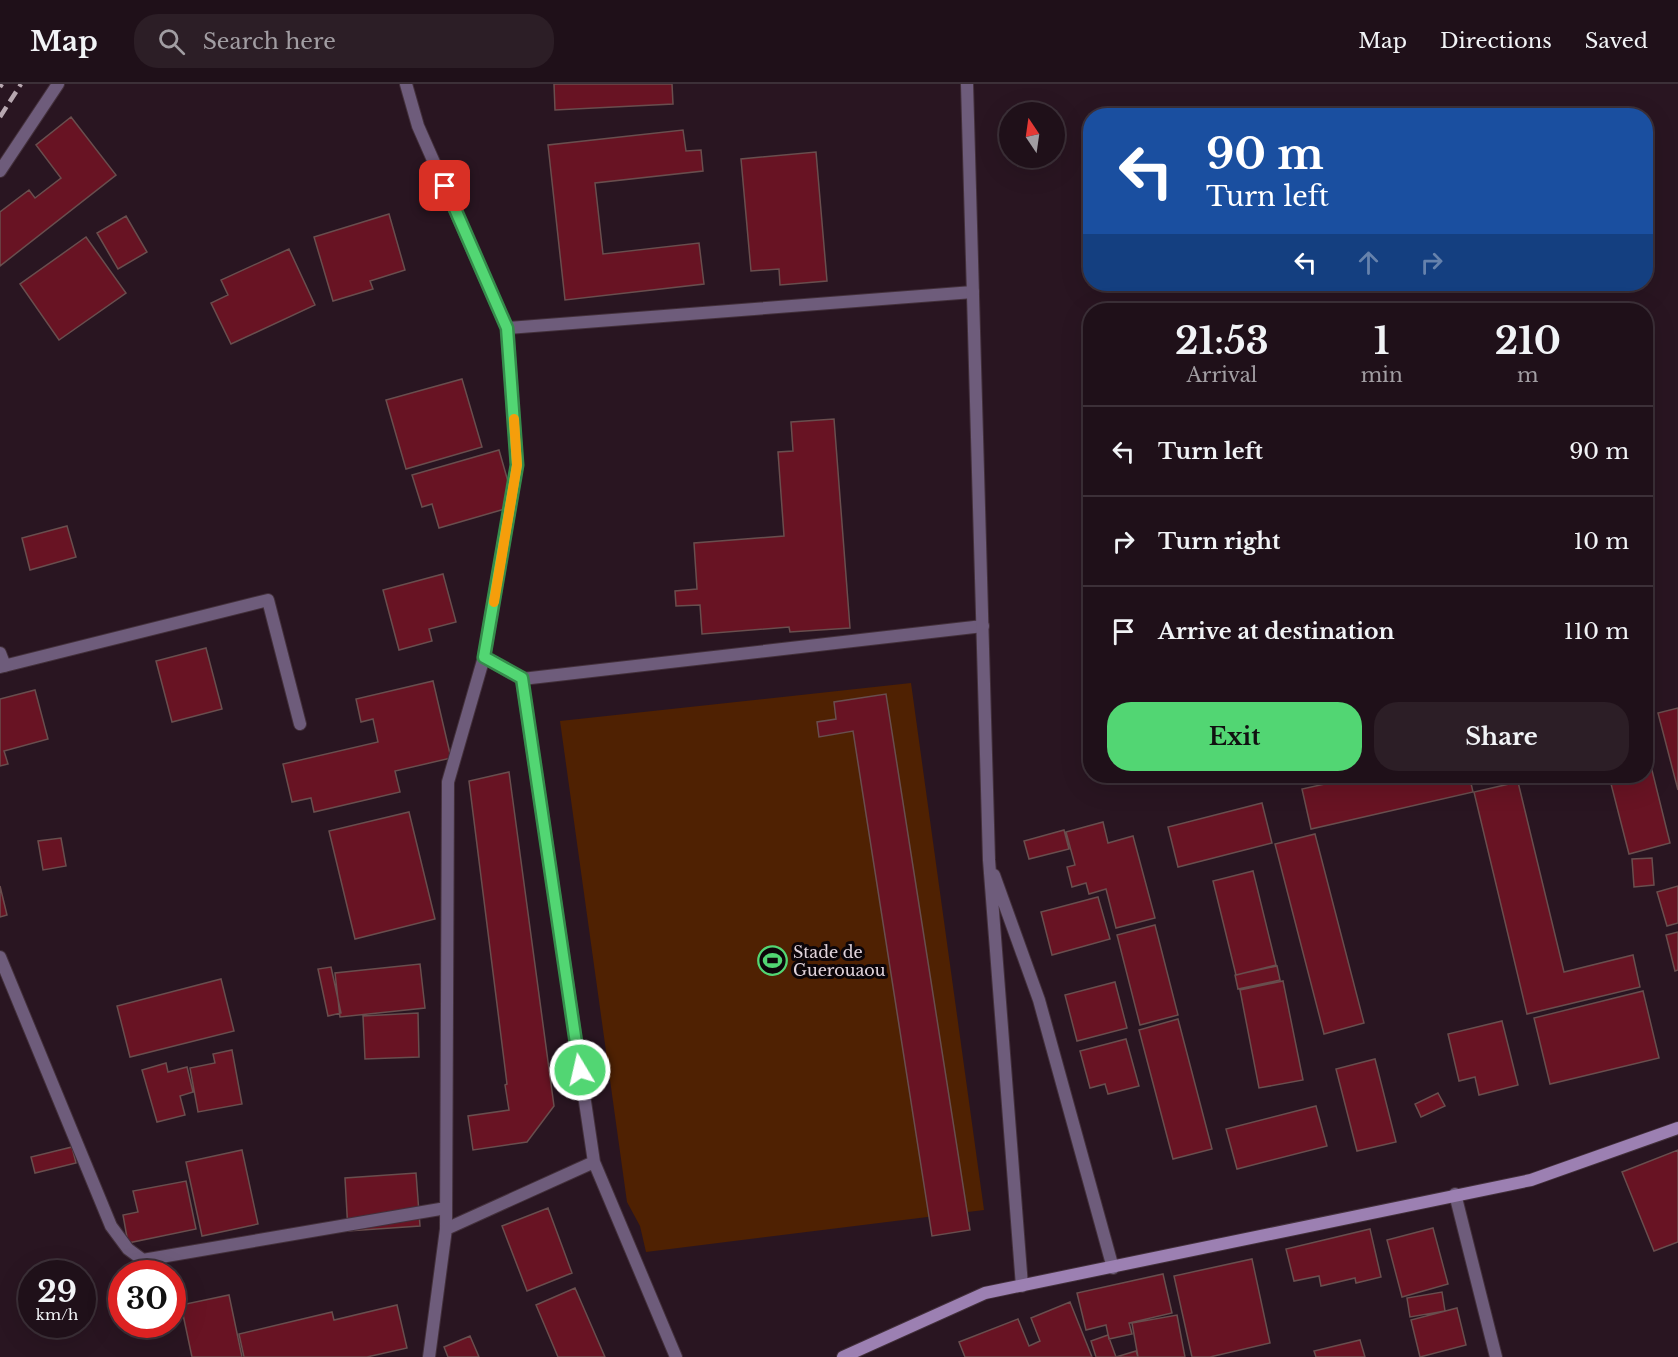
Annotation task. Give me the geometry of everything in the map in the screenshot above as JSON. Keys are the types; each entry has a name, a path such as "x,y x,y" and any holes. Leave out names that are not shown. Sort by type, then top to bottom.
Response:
{"main road":[{"path":"843,1357 985,1293 1531,1180 1678,1128"}],"street":[{"path":"0,171 58,84"},
{"path":"406,84 418,126 507,328 517,465 484,657 448,782 446,1229 429,1357"},
{"path":"967,84 989,860 1022,1286"},
{"path":"507,328 973,292"},
{"path":"0,653 2,667 268,600 300,724"},
{"path":"484,657 522,678 983,626"},
{"path":"522,678 594,1162 676,1357"},
{"path":"989,860 1039,1000 1113,1268"},
{"path":"0,957 111,1226 128,1249 143,1260 446,1208"},
{"path":"446,1229 594,1162"},
{"path":"1455,1194 1496,1357"}],"shaded area":[{"name":"Stade de Guerouaou","path":"911,683 984,1210 646,1252 640,1226 627,1202 560,721"}],"building":[{"path":"554,84 672,84 673,104 555,110"},
{"path":"71,117 116,175 0,266 0,212 29,190 35,198 61,178 36,145"},
{"path":"683,130 686,151 701,150 703,171 595,183 603,254 699,243 704,284 565,300 548,145"},
{"path":"816,152 827,281 780,285 779,269 751,271 741,159"},
{"path":"389,214 405,270 370,281 373,289 333,301 314,237"},
{"path":"126,216 147,252 118,269 97,233"},
{"path":"86,237 126,293 59,340 20,284"},
{"path":"289,249 315,305 231,344 211,303 228,295 221,280"},
{"path":"462,379 482,447 406,469 386,400"},
{"path":"834,419 850,628 790,632 789,627 702,634 700,605 676,606 675,591 697,589 694,543 784,536 778,452 793,451 791,422"},
{"path":"499,450 515,506 439,528 432,504 422,507 412,475"},
{"path":"67,526 76,557 30,570 22,538"},
{"path":"443,574 456,622 429,629 432,641 399,650 383,590"},
{"path":"206,648 222,709 172,722 156,661"},
{"path":"433,681 451,758 395,771 400,792 314,812 311,798 292,802 283,764 378,742 373,719 361,722 356,699"},
{"path":"35,690 48,739 4,751 8,764 0,766 0,699"},
{"path":"886,694 970,1230 932,1236 853,731 819,737 817,722 836,719 834,702"},
{"path":"1678,708 1678,790 1658,713"},
{"path":"509,772 554,1106 527,1142 473,1150 468,1116 509,1110 469,781"},
{"path":"1653,774 1670,843 1629,854 1611,783 1653,783"},
{"path":"1329,783 1471,783 1473,792 1311,829 1302,789"},
{"path":"1518,783 1564,972 1633,955 1640,987 1527,1014 1474,792"},
{"path":"1262,803 1272,843 1178,867 1168,827"},
{"path":"409,812 435,919 355,939 329,831"},
{"path":"1103,822 1108,843 1133,836 1155,918 1116,928 1106,889 1089,894 1086,883 1072,887 1067,867 1075,865 1066,832"},
{"path":"1064,830 1069,849 1029,859 1024,841"},
{"path":"1315,834 1364,1023 1324,1034 1275,844"},
{"path":"61,838 66,866 43,870 38,841"},
{"path":"1652,858 1654,885 1634,887 1632,859"},
{"path":"1253,871 1276,965 1236,975 1213,881"},
{"path":"0,886 7,915 0,917"},
{"path":"1678,886 1678,923 1667,926 1657,892"},
{"path":"1098,897 1110,939 1052,955 1041,912"},
{"path":"1155,925 1178,1015 1140,1025 1117,935"},
{"path":"1678,932 1678,970 1675,971 1666,935"},
{"path":"420,964 425,1008 340,1017 335,973"},
{"path":"1277,966 1280,980 1238,989 1235,975"},
{"path":"331,967 341,1013 328,1016 318,969"},
{"path":"221,979 234,1031 130,1057 117,1006"},
{"path":"1283,981 1303,1080 1259,1088 1240,990"},
{"path":"1115,982 1127,1028 1077,1041 1065,995"},
{"path":"1643,991 1659,1058 1550,1084 1534,1018"},
{"path":"418,1013 419,1057 365,1059 363,1016"},
{"path":"1178,1019 1212,1149 1173,1159 1139,1030"},
{"path":"1502,1021 1518,1085 1479,1095 1475,1077 1459,1081 1448,1034"},
{"path":"1126,1039 1139,1086 1108,1094 1105,1084 1090,1088 1080,1051"},
{"path":"232,1050 242,1104 198,1112 190,1068 215,1063 213,1054"},
{"path":"1375,1059 1396,1142 1357,1151 1336,1069"},
{"path":"166,1063 168,1072 187,1067 193,1092 180,1096 185,1115 157,1122 142,1070"},
{"path":"1438,1093 1445,1106 1421,1117 1415,1104"},
{"path":"1316,1106 1327,1146 1237,1169 1226,1129"},
{"path":"72,1147 76,1163 35,1173 31,1157"},
{"path":"242,1150 258,1224 202,1236 186,1162"},
{"path":"1678,1150 1678,1242 1654,1251 1622,1172"},
{"path":"416,1173 420,1226 348,1231 345,1178"},
{"path":"186,1181 196,1229 128,1243 123,1215 138,1212 133,1191"},
{"path":"548,1208 572,1273 527,1291 502,1226"},
{"path":"1433,1228 1448,1284 1402,1297 1387,1240"},
{"path":"1370,1229 1381,1277 1356,1283 1355,1278 1321,1286 1319,1276 1294,1281 1286,1249"},
{"path":"1252,1259 1270,1343 1210,1357 1192,1357 1174,1276"},
{"path":"1163,1274 1172,1313 1129,1323 1132,1334 1109,1339 1106,1325 1086,1330 1077,1293"},
{"path":"575,1288 605,1357 558,1357 536,1305"},
{"path":"1442,1292 1445,1311 1410,1317 1407,1298"},
{"path":"229,1295 242,1357 192,1357 186,1329 186,1304"},
{"path":"1070,1302 1092,1357 965,1357 959,1342 1018,1319 1029,1346 1040,1341 1031,1318"},
{"path":"397,1305 407,1348 367,1357 244,1357 239,1334 332,1312 334,1320"},
{"path":"1457,1308 1466,1345 1420,1357 1411,1320"},
{"path":"1177,1315 1185,1357 1138,1357 1132,1323"},
{"path":"1108,1335 1116,1357 1096,1357 1091,1341"},
{"path":"470,1336 479,1357 448,1357 444,1347"},
{"path":"1360,1340 1365,1357 1316,1357 1314,1351"},
{"path":"1136,1351 1138,1357 1116,1357"}],"railway":[{"path":"0,117 21,84"}],"slow traffic":[{"path":"494,602 517,465 514,419"}],"place":[{"name":"Stade de Guerouaou","path":"772,961"}],"route":[{"path":"445,186 507,328 517,465 484,657 522,678 580,1070"}]}
